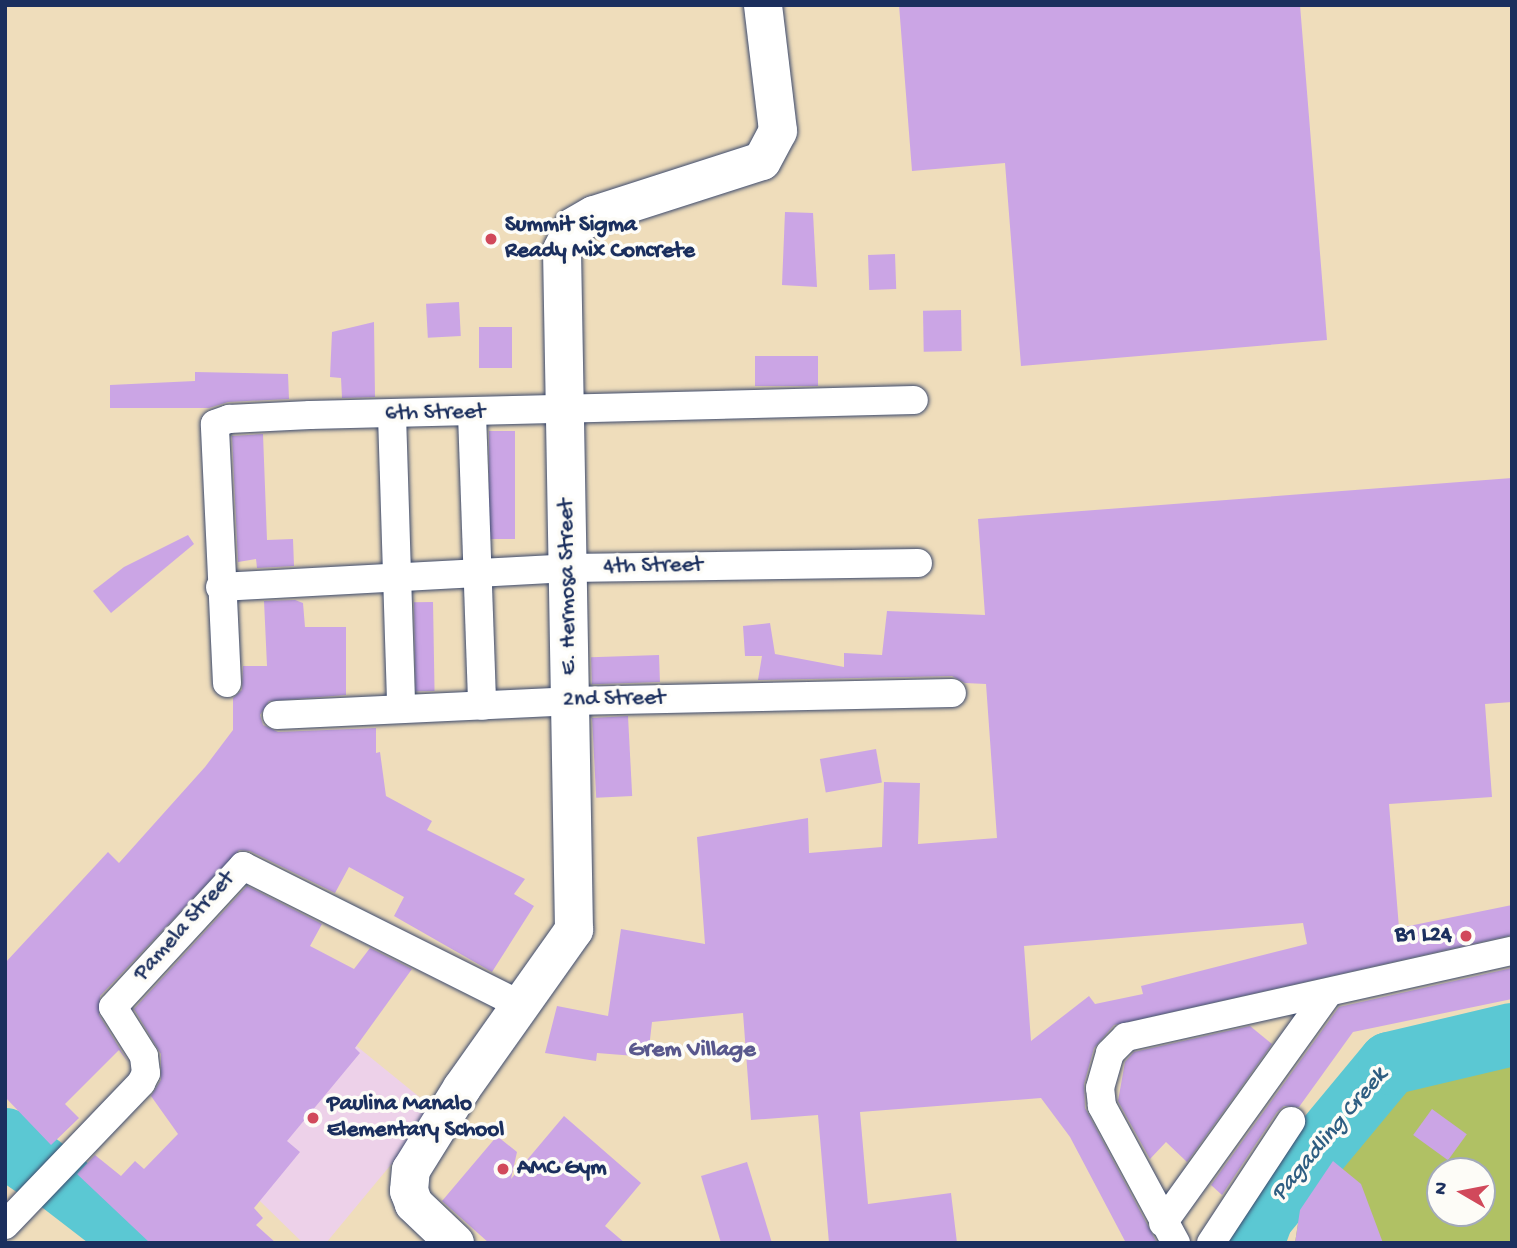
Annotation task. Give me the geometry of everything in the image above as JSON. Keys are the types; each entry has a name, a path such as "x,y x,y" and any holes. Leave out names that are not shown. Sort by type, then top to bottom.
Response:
{"street":[{"name":"E. Hermosa Street","path":"454,1243 414,1204 408,1179 519,1004 574,930 562,250 573,227 594,215 762,161 778,131 763,5"},
{"name":"6th Street","path":"227,683 220,587 215,424 296,416 472,414 915,400"},
{"path":"472,414 482,706"},
{"path":"392,415 401,709"},
{"name":"4th Street","path":"220,587 568,568 918,563"},
{"name":"2nd Street","path":"277,715 570,701 952,693"},
{"name":"Pamela Street","path":"5,1225 146,1073 144,1056 113,1007 243,866 519,1004"},
{"path":"1327,995 1170,1233 1102,1106 1100,1088 1110,1053 1126,1037 1327,995 1512,951"},
{"path":"1211,1243 1291,1121"}],"shaded area":[{"name":"Paulina Manalo Elementary School","path":"301,1001 428,1104 418,1132 326,1243 303,1243 191,1134"}],"green space":[{"path":"1512,1056 1512,1243 1295,1243 1300,1210 1333,1161 1415,1076"}],"water":[{"path":"5,1121 49,1156 18,1193 5,1184"}],"building":[{"path":"899,5 1300,5 1327,340 1021,366 1005,163 912,171"},
{"path":"785,212 813,213 817,287 782,285"},
{"path":"895,254 896,289 869,290 868,255"},
{"path":"459,302 461,336 428,338 426,304"},
{"path":"961,310 962,351 924,352 923,311"},
{"path":"374,322 375,397 342,398 341,378 330,377 332,332"},
{"path":"479,327 512,327 512,368 479,368"},
{"path":"755,356 818,356 818,386 755,386"},
{"path":"195,372 288,374 289,399 228,402 209,408 110,408 110,385 195,381"},
{"path":"489,431 515,431 515,539 489,539"},
{"path":"263,434 267,540 293,539 294,566 257,568 256,559 238,562 232,436"},
{"path":"1512,478 1512,702 1485,704 1492,797 1389,804 1399,928 1512,905 1512,935 1114,1025 1094,1048 1084,1084 1085,1108 1157,1243 1126,1243 1070,1137 1041,1098 860,1112 868,1204 951,1193 957,1243 829,1243 818,1115 751,1120 743,1013 652,1022 648,1057 597,1053 596,1061 545,1053 557,1006 608,1016 621,929 705,944 697,837 808,818 809,853 882,847 884,782 920,783 918,844 997,838 986,684 965,683 952,676 758,680 762,656 745,656 743,626 770,623 775,654 844,667 844,653 882,655 887,611 985,615 978,519","holes":["1303,923 1307,944 1141,986 1143,994 1095,1004 1089,996 1031,1041 1024,946"]},
{"path":"188,535 194,544 111,613 93,591 124,567"},
{"path":"295,600 303,603 305,627 346,627 346,695 269,701 260,715 263,725 278,732 376,728 376,753 380,752 386,796 432,821 427,830 525,879 514,894 534,906 492,972 394,916 404,897 349,867 335,893 250,851 239,850 100,996 99,1015 128,1062 119,1050 65,1104 79,1118 51,1145 5,1097 5,963 108,852 119,863 205,767 233,730 233,698 242,690 243,666 267,666 264,601"},
{"path":"414,602 433,602 435,691 416,691"},
{"path":"659,655 660,682 592,684 591,657"},
{"path":"628,716 632,796 596,798 592,718"},
{"path":"876,749 882,782 826,792 820,759"},
{"path":"247,886 322,924 310,946 354,969 370,948 412,969 355,1048 360,1053 287,1141 300,1152 254,1208 263,1218 256,1225 276,1243 150,1243 77,1174 95,1155 121,1176 135,1161 144,1169 178,1134 151,1096 161,1080 161,1054 134,1009"},
{"path":"1512,968 1512,999 1353,1032 1299,1107 1284,1106 1277,1112 1222,1195 1211,1185 1339,1007"},
{"path":"1250,1026 1272,1044 1187,1162 1166,1142 1150,1159 1118,1101 1125,1062 1134,1052"},
{"path":"1432,1109 1467,1134 1450,1157 1444,1157 1413,1135"},
{"name":"AMC Gym","path":"564,1116 641,1183 605,1226 625,1243 489,1243 442,1201 497,1136 517,1152 511,1179"},
{"path":"1333,1161 1361,1184 1383,1243 1295,1243 1300,1210"},
{"path":"747,1162 772,1243 721,1243 701,1176"}],"waterway":[{"name":"Pagadling Creek","path":"1252,1243 1262,1216 1389,1063 1512,1034"},
{"path":"5,1139 140,1243"}],"place":[{"name":"Summit Sigma Ready Mix Concrete","path":"491,239"},
{"name":"B1 L24","path":"1466,936"},
{"name":"Paulina Manalo Elementary School","path":"313,1118"},
{"name":"AMC Gym","path":"503,1169"}],"district":[{"name":"Grem Village","path":"692,1051"}]}
